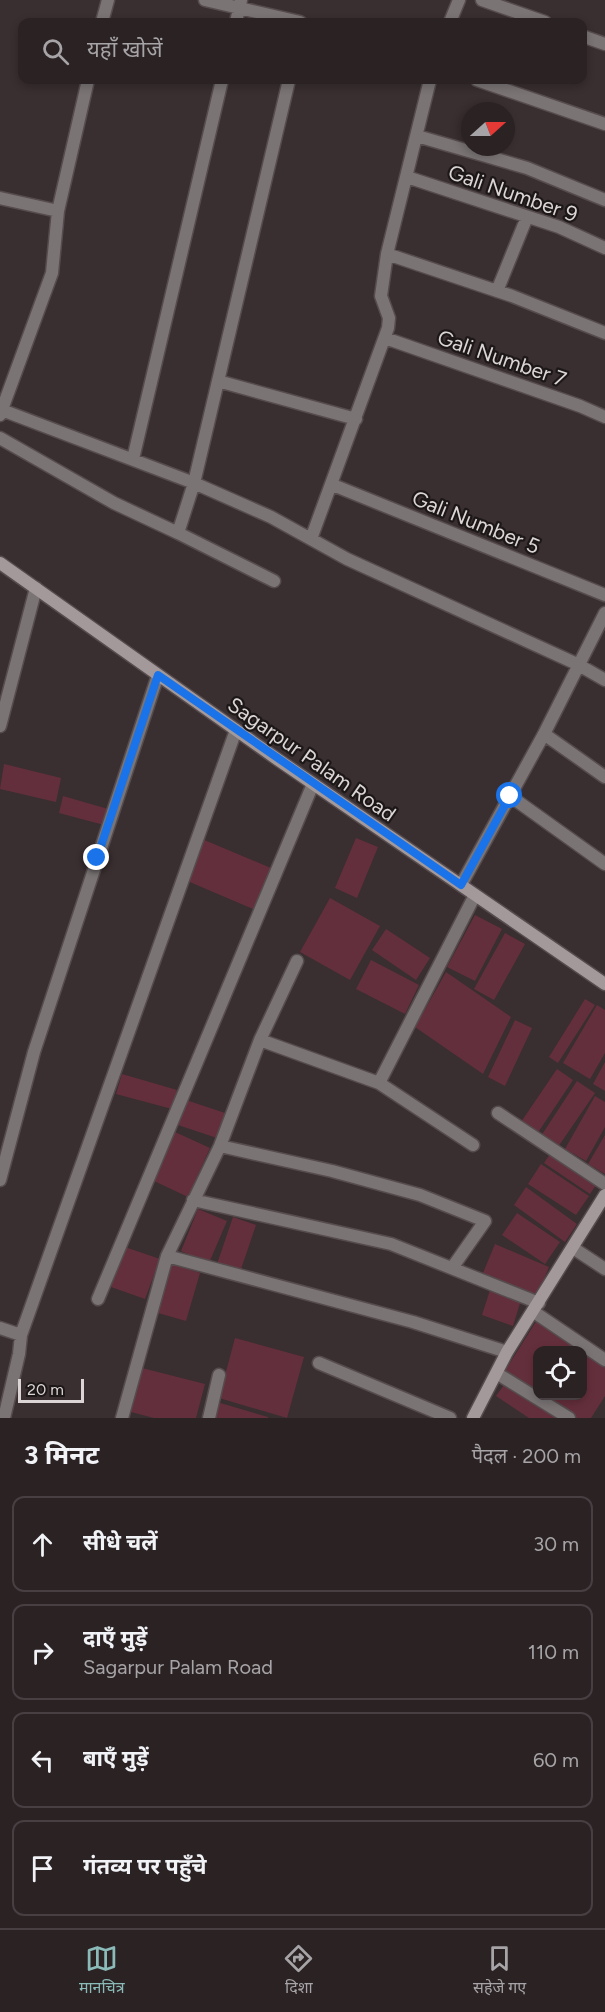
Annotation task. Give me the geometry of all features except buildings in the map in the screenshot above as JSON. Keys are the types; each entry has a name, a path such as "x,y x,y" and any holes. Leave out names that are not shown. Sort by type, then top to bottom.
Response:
{"street":[{"path":"103,18 108,0"},
{"path":"205,0 240,5 286,18"},
{"path":"452,18 459,0"},
{"path":"482,0 534,18"},
{"path":"587,38 605,44"},
{"path":"87,84 58,211 52,273 1,412 133,459 271,517 347,559 577,663 605,680"},
{"path":"133,459 221,84"},
{"path":"178,533 194,483 288,84"},
{"path":"311,539 333,485 385,338 389,318 381,296 387,254 429,84"},
{"path":"489,84 605,124"},
{"path":"417,136 528,168 605,200"},
{"name":"Gali Number 9","path":"407,177 527,217 605,248"},
{"path":"0,198 58,211"},
{"path":"497,291 527,217"},
{"path":"387,254 497,291 605,333"},
{"name":"Gali Number 7","path":"385,338 580,406 605,417"},
{"path":"218,381 356,419"},
{"path":"0,438 114,502 274,581"},
{"name":"Gali Number 5","path":"333,485 605,595"},
{"name":"Sagarpur Palam Road","path":"0,563 313,784 605,984"},
{"path":"0,726 36,588"},
{"path":"461,885 544,734 577,663 605,613"},
{"path":"0,1180 34,1052 158,675"},
{"path":"4,1418 19,1354 21,1335 236,730"},
{"path":"544,734 605,777"},
{"path":"98,1299 313,784"},
{"path":"510,796 605,864"},
{"path":"379,1083 475,895"},
{"path":"122,1418 167,1256 220,1146 260,1041 297,962"},
{"path":"260,1041 379,1083 473,1145"},
{"path":"498,1113 605,1184"},
{"path":"220,1146 332,1171 420,1195 485,1221 452,1269"},
{"path":"472,1418 498,1374 507,1352 537,1308 605,1195"},
{"path":"194,1200 390,1244 452,1269 537,1308 605,1360"},
{"path":"573,1248 605,1269"},
{"path":"167,1256 413,1322 507,1352"},
{"path":"0,1328 21,1335"},
{"path":"319,1363 450,1418"},
{"path":"498,1374 569,1418"},
{"path":"209,1418 219,1375"}],"route":[{"path":"97,858 158,675 461,885 510,796"}]}
